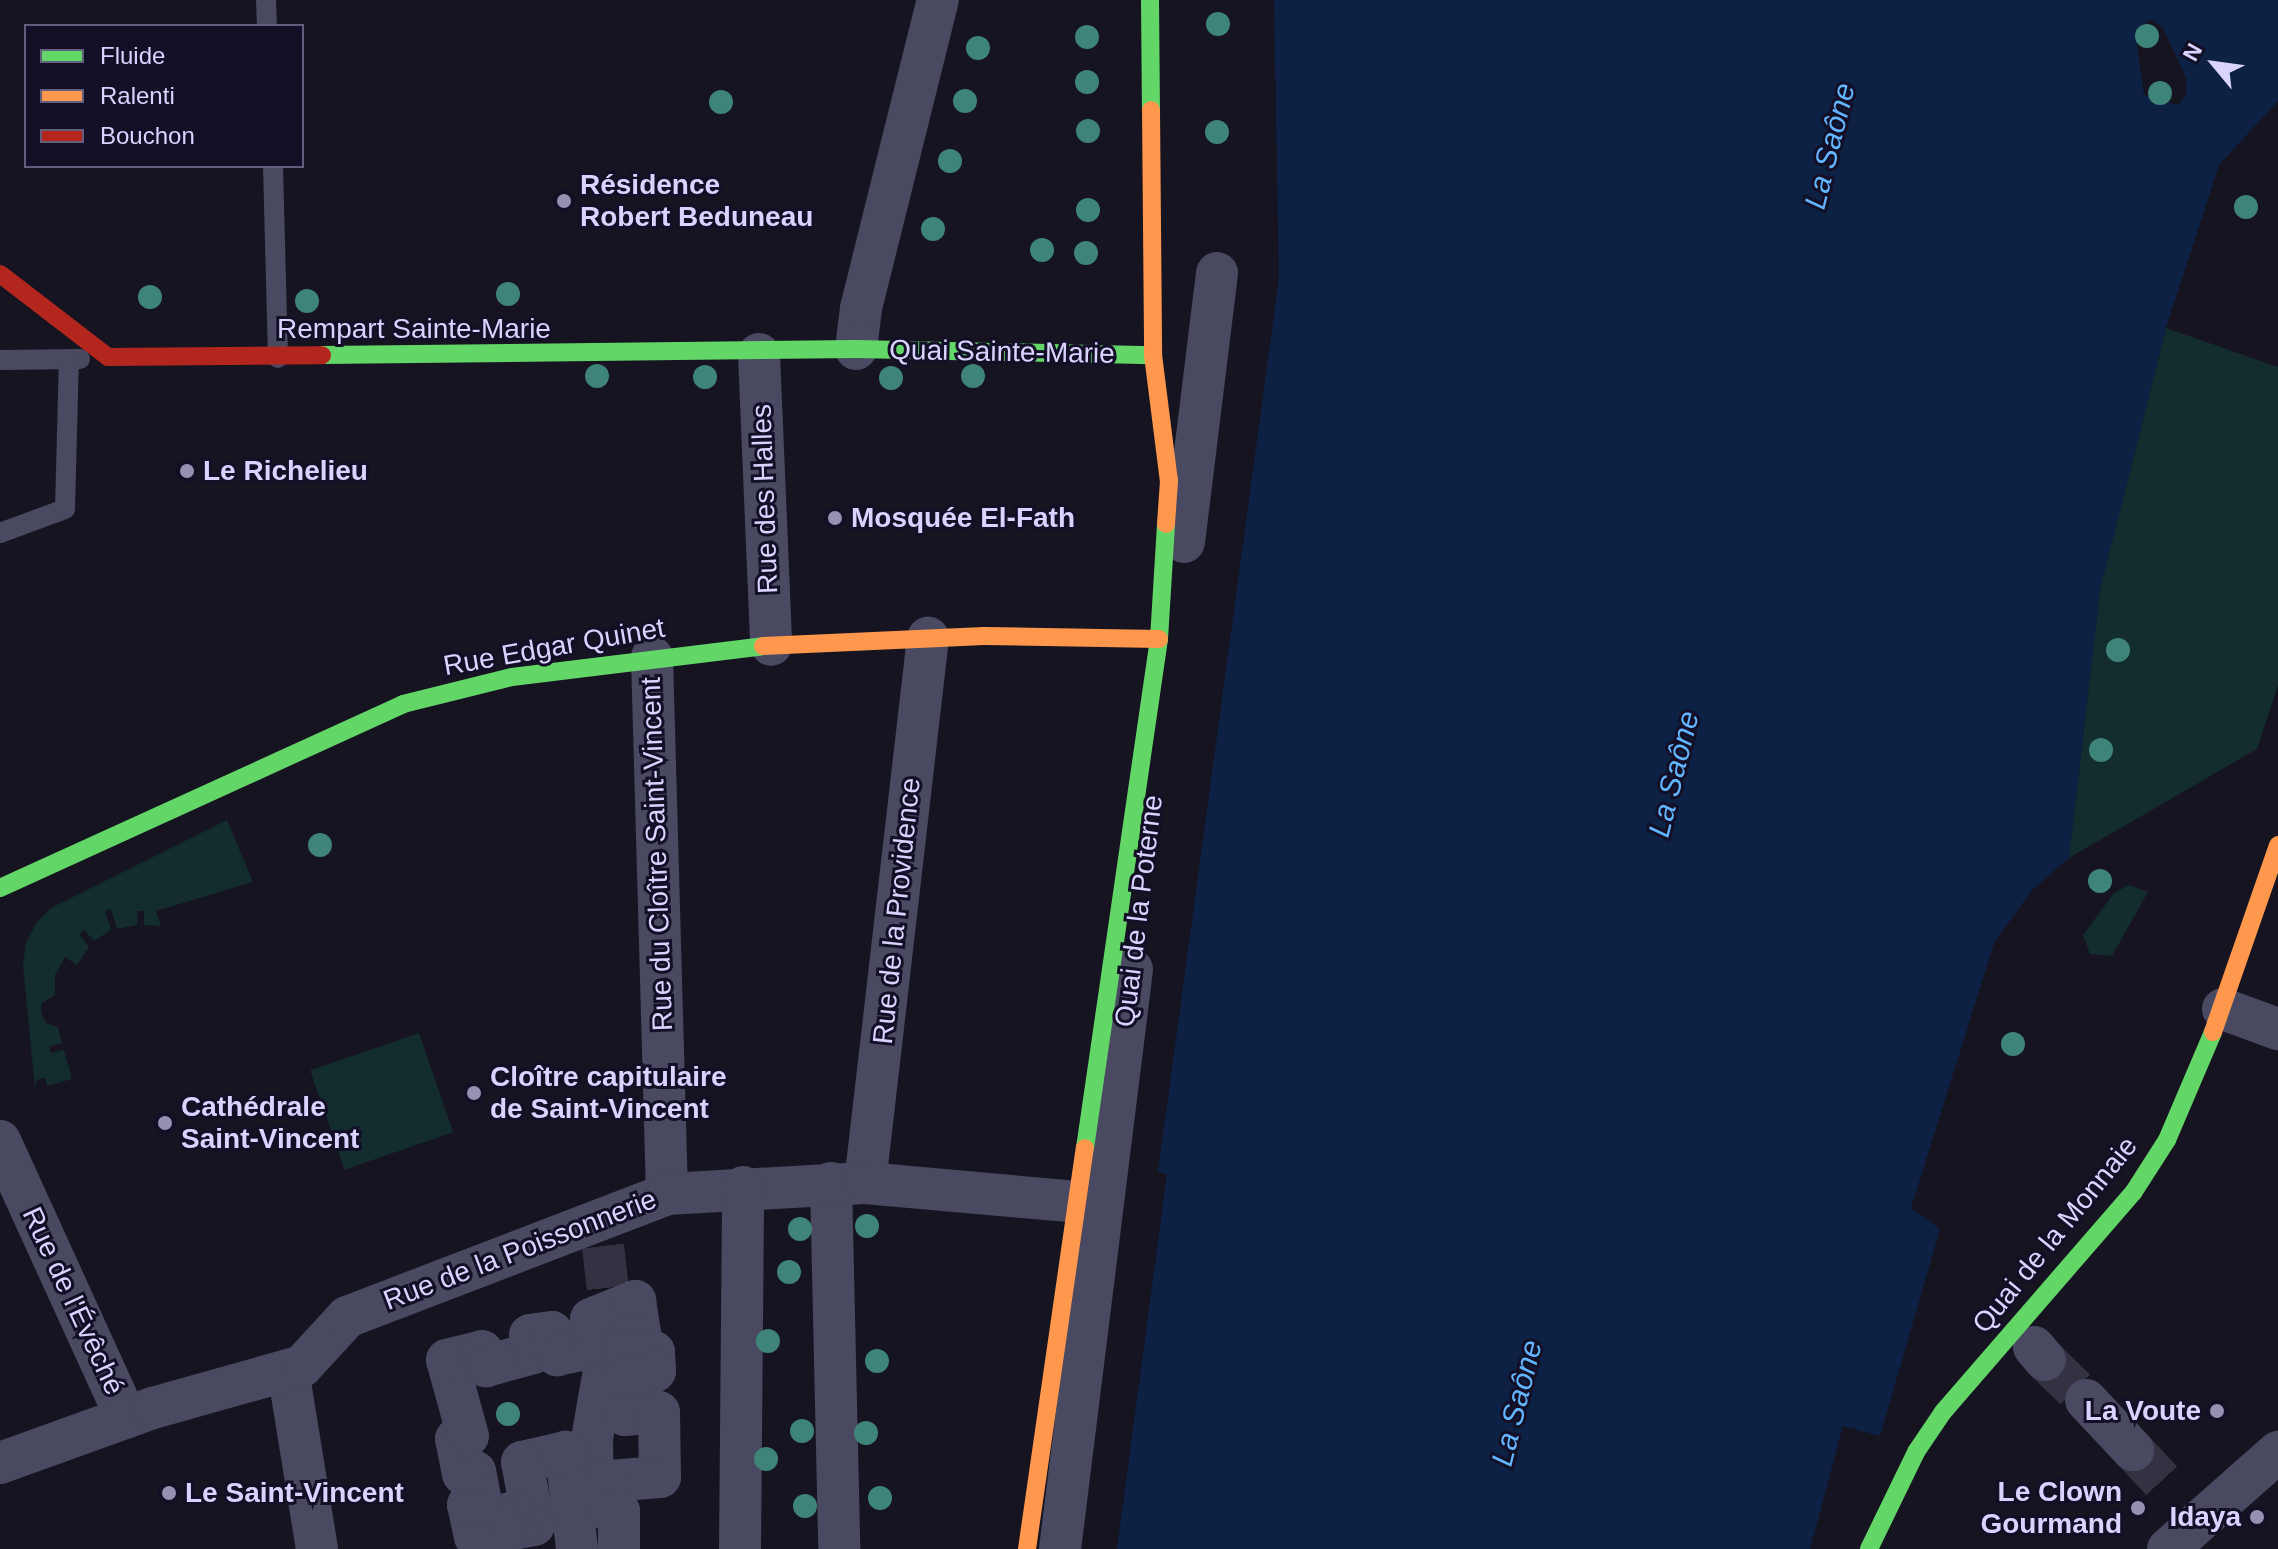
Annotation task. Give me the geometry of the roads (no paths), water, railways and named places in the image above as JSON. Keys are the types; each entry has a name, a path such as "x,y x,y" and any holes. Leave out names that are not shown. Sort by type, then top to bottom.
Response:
{"main road":[{"name":"Quai Sainte-Marie","path":"856,349 1153,355 1150,0"},
{"path":"2,279 108,357"},
{"name":"Rempart Sainte-Marie","path":"108,357 759,354 856,349"},
{"name":"Quai de la Poterne","path":"1027,1549 1159,639 1169,481 1153,355"},
{"name":"Rue Edgar Quinet","path":"0,888 403,704 512,677 652,657 771,645 928,638 1159,639"},
{"name":"Quai de la Monnaie","path":"1869,1549 1916,1452 1943,1412 2133,1193 2167,1140 2223,1009 2278,845"}],"street":[{"name":"Quai Sainte-Marie","path":"856,349 861,308 938,0"},
{"name":"Quai de la Poterne","path":"1060,1549 1217,273"},
{"name":"Rue des Halles","path":"759,354 771,645"},
{"name":"Rue de la Providence","path":"839,1549 848,1183 928,638"},
{"name":"Rue du Cloître Saint-Vincent","path":"652,657 667,1194"},
{"path":"2223,1009 2278,1029"},
{"name":"Rue de l'Évêché","path":"1,1143 140,1413"},
{"name":"Rue de la Poissonnerie","path":"288,1370 302,1366 347,1317 608,1224 667,1194 848,1183 1077,1202"},
{"path":"740,1549 743,1187"},
{"path":"577,1549 566,1452 522,1462 534,1525 517,1528 514,1512 499,1516 502,1532 475,1537 468,1505 481,1502 475,1472 463,1474 456,1439 468,1436 447,1360 482,1351 486,1366 498,1363 533,1353 530,1335 552,1332 557,1355 596,1347 591,1319 599,1319 610,1307 635,1301 641,1337 626,1338 621,1353 654,1352 655,1371 625,1379 625,1415 659,1412 660,1477 609,1481 609,1511 619,1511 619,1549"},
{"path":"596,1549 592,1439 610,1307"},
{"path":"0,1463 140,1413 288,1370 317,1549"},
{"path":"2086,1400 2133,1450"},
{"path":"2168,1549 2187,1508 2278,1452"}],"lane":[{"path":"266,0 267,24"},
{"path":"273,168 278,358"},
{"path":"0,360 108,357"},
{"path":"0,533 65,509 69,359"}],"water":[{"name":"La Saône","path":"1274,0 2278,0 2278,101 2219,165 2166,328 2100,590 2069,858 2032,890 1994,943 1911,1208 1940,1229 1880,1436 1843,1426 1810,1549 1117,1549 1167,1174 1158,1172 1279,278","holes":["2151,19 2163,28 2186,77 2186,95 2178,105 2144,95 2137,45 2139,28"]}],"tunnel":[{"path":"603,1246 610,1307"},
{"path":"2045,1360 2086,1400"},
{"path":"2133,1450 2175,1495"}],"place":[{"name":"Résidence Robert Beduneau","path":"564,201"},
{"name":"Le Richelieu","path":"187,471"},
{"name":"Mosquée El-Fath","path":"835,518"},
{"name":"Cloître capitulaire de Saint-Vincent","path":"474,1093"},
{"name":"Cathédrale Saint-Vincent","path":"165,1123"},
{"name":"La Voute","path":"2217,1411"},
{"name":"Le Saint-Vincent","path":"169,1493"},
{"name":"Le Clown Gourmand","path":"2138,1508"},
{"name":"Idaya","path":"2257,1517"}]}
